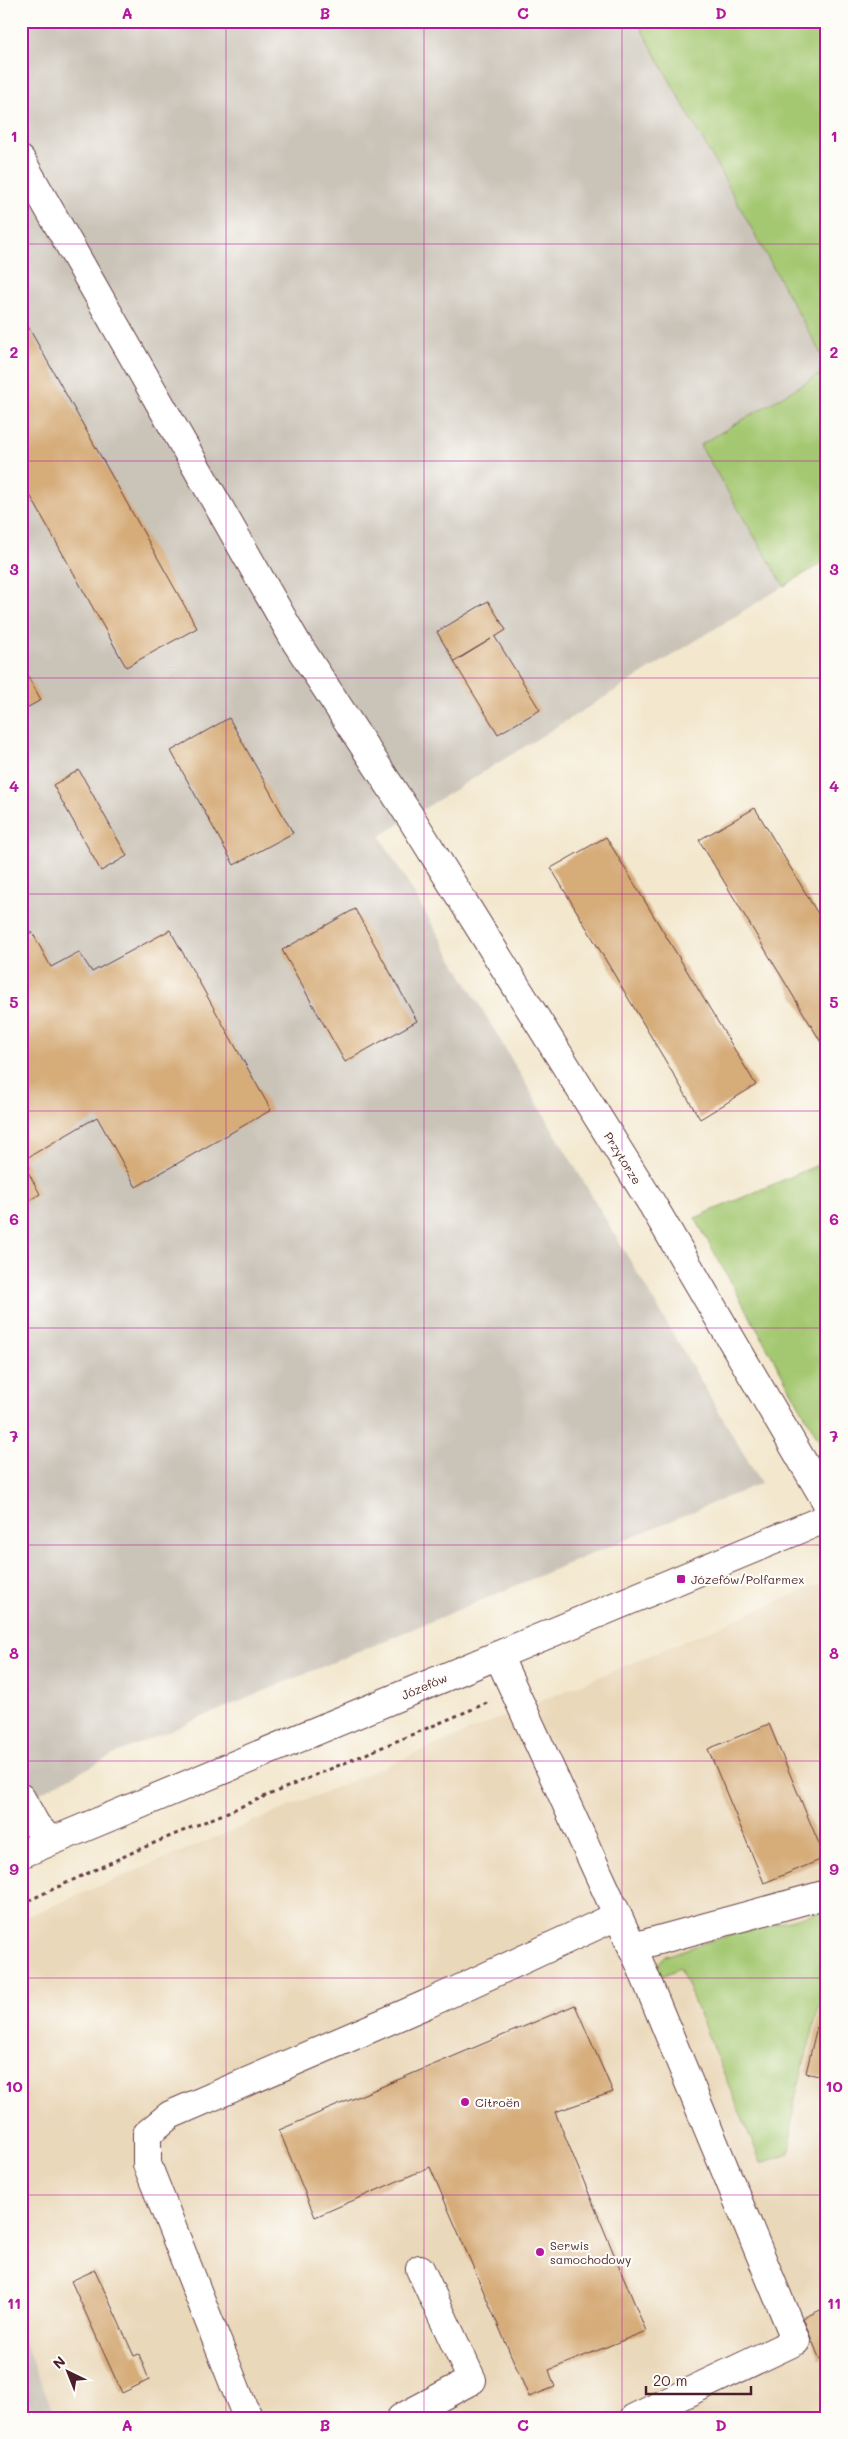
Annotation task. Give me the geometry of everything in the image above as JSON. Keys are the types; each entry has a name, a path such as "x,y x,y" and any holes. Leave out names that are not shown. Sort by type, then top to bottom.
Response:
{"street":[{"name":"Przytorze","path":"21,160 296,642 410,818 652,1204 827,1503"},
{"name":"Józefów","path":"21,1854 827,1518"},
{"path":"498,1655 617,1916 633,1947 796,2341 634,2418"},
{"path":"21,1798 36,1825 51,1841"},
{"path":"633,1947 827,1894"},
{"path":"249,2418 147,2164 147,2134 170,2115 427,2004 617,1916"},
{"path":"401,2418 472,2380 420,2269"}],"path":[{"path":"21,1904 140,1849 515,1692"}],"shaded area":[{"path":"21,21 637,21 827,365 827,370 700,445 784,586 380,836 761,1483 119,1752 21,1803"},
{"path":"827,1581 827,2418 56,2418 21,2334 21,1919"},
{"path":"21,2334 56,2418 21,2418"}],"green space":[{"path":"637,21 827,21 827,365"},
{"path":"827,370 827,560 784,586 700,445"},
{"path":"827,1161 827,1455 695,1218"},
{"path":"827,1910 827,1977 794,2102 789,2154 761,2163 680,1968 657,1978 657,1965 666,1956 713,1940"}],"building":[{"path":"21,314 197,628 126,667 21,479"},
{"path":"488,601 506,630 495,637 540,710 498,734 454,662 491,639 454,661 437,632"},
{"path":"21,664 41,700 21,711"},
{"path":"229,718 293,833 234,865 171,751"},
{"path":"79,770 127,856 101,871 53,785"},
{"path":"755,808 827,929 827,1052 699,840"},
{"path":"606,837 756,1085 700,1119 551,868"},
{"path":"355,909 417,1021 345,1062 282,950"},
{"path":"170,930 271,1110 136,1187 97,1117 25,1159 30,1168 27,1170 40,1194 21,1205 21,939 32,932 51,967 79,952 92,972"},
{"path":"769,1724 825,1858 764,1883 708,1749"},
{"path":"575,2005 613,2092 555,2112 646,2331 549,2370 555,2387 529,2397 430,2167 315,2217 279,2130"},
{"path":"821,2009 827,2011 827,2078 806,2073"},
{"path":"95,2270 134,2356 139,2354 149,2380 122,2393 71,2281"},
{"path":"827,2307 827,2357 820,2360 803,2318"}],"place":[{"name":"Józefów/Polfarmex","path":"681,1579"},
{"name":"Citroën","path":"465,2102"},
{"name":"Serwis samochodowy","path":"540,2252"}]}
